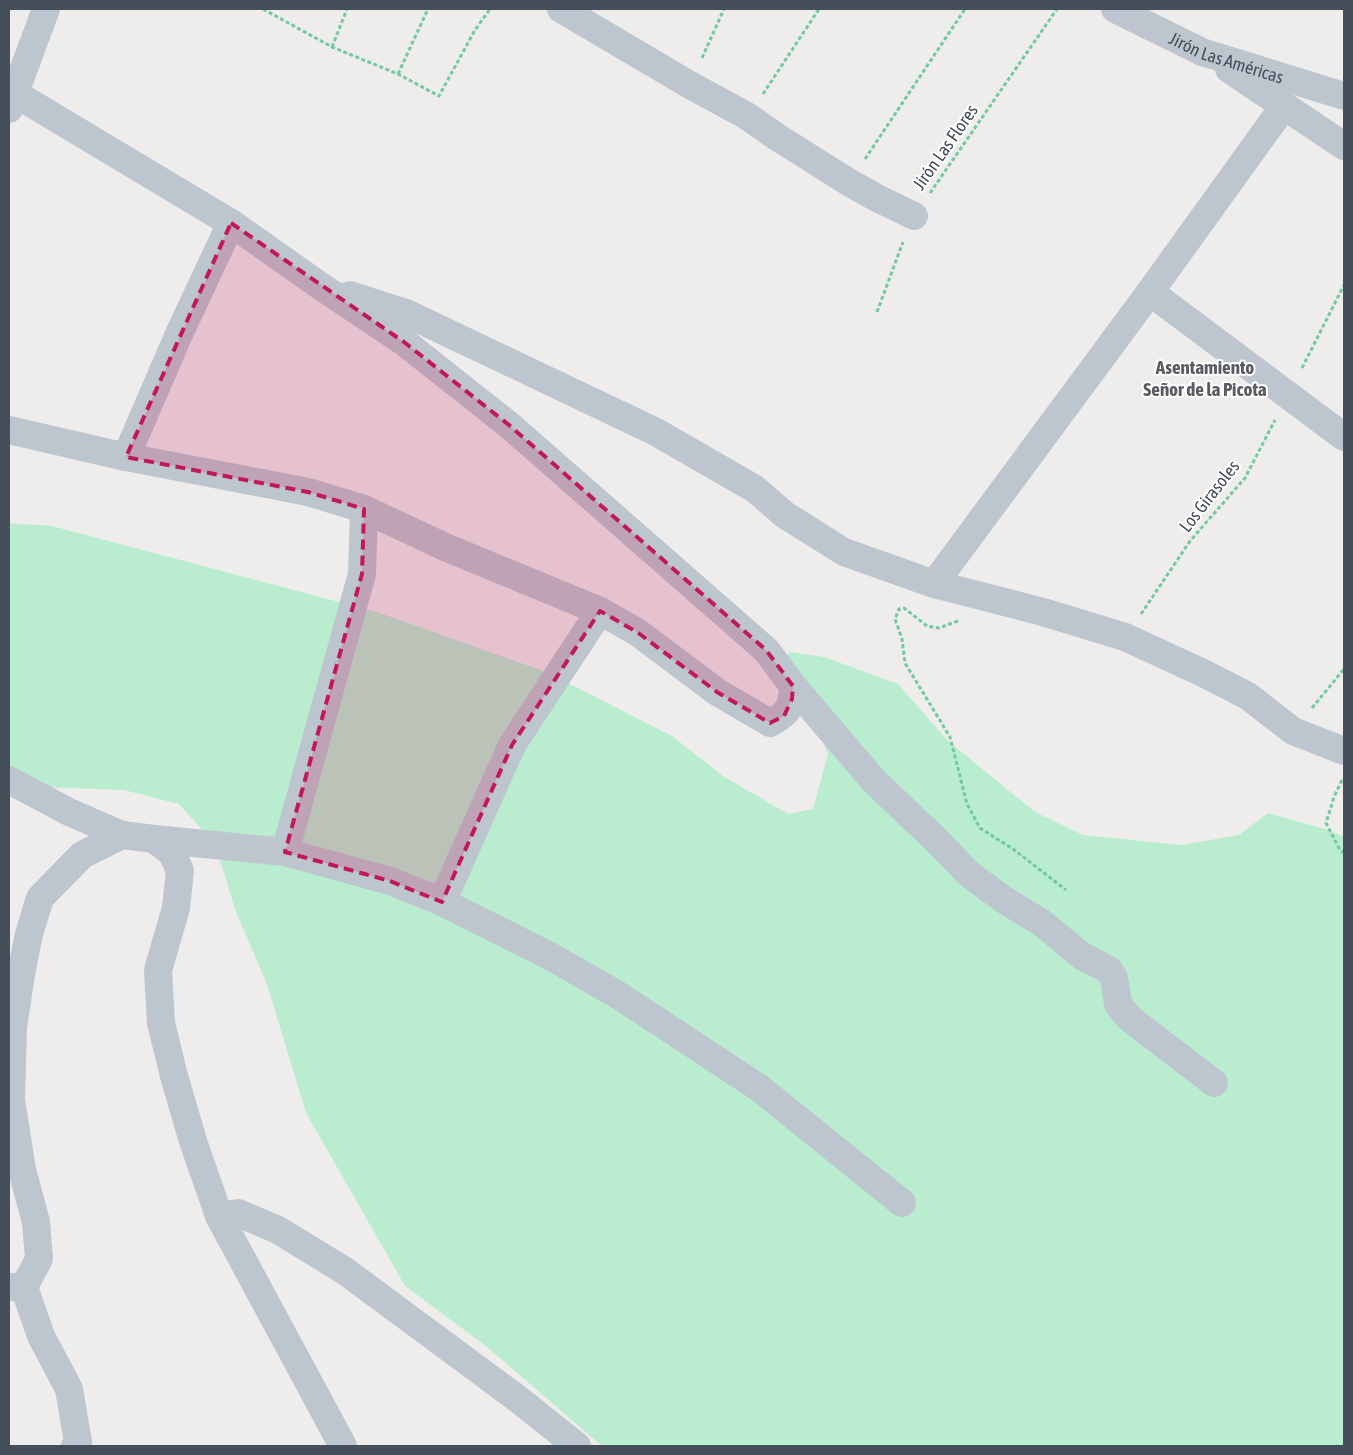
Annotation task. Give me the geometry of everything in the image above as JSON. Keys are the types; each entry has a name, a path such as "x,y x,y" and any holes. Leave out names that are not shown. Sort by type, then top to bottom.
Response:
{"street":[{"path":"46,9 11,97 231,223 404,342 510,425 766,650 793,686 874,781 916,820 970,875 1006,902 1042,923 1082,956 1109,970 1114,978 1118,1004 1129,1018 1214,1082"},
{"path":"561,9 690,85 747,116 777,137 877,198 914,216"},
{"name":"Jirón Las Américas","path":"1115,9 1202,52 1344,96"},
{"path":"1202,52 1344,146"},
{"path":"934,584 1150,292 1284,106"},
{"path":"126,457 179,334 231,223"},
{"path":"319,285 406,314 656,432 755,489 785,515 844,552 934,584 1043,612 1125,638 1203,673 1248,696 1293,731 1344,751"},
{"path":"1150,292 1344,437"},
{"path":"9,430 126,457 308,492 364,509 445,547 600,611 637,632 717,692 770,722 784,716 792,699 793,686"},
{"path":"285,852 362,574 364,509"},
{"path":"442,902 512,745 600,611"},
{"path":"9,780 69,812 122,835 285,852 390,881 442,902 550,956 618,995 758,1087 902,1203"},
{"path":"75,1446 78,1442 70,1389 16,1287 39,1259 36,1222 22,1170 11,1100 13,1028 29,934 40,898 82,855 122,835"},
{"path":"154,839 172,853 180,872 176,908 158,970 161,1023 193,1141 219,1216 344,1446"},
{"path":"219,1216 238,1213 278,1230 345,1271 514,1396 577,1446"}],"path":[{"path":"263,9 332,47 398,74 439,96 475,30 490,9"},
{"path":"332,47 347,9"},
{"path":"398,74 428,9"},
{"path":"690,85 724,9"},
{"path":"747,116 775,78 819,9"},
{"path":"850,182 965,9"},
{"name":"Jirón Las Flores","path":"877,312 914,216 1057,9"},
{"name":"Los Girasoles","path":"1125,638 1190,541 1245,478 1344,285"},
{"path":"960,620 939,628 927,626 904,608 899,609 895,619 902,639 905,663 950,737 967,804 980,828 1012,849 1066,890"},
{"path":"1293,731 1344,669"},
{"path":"1344,777 1334,797 1326,823 1340,850 1344,853"}],"highlighted area":[{"path":"231,223 404,342 509,425 766,650 793,686 792,699 784,716 770,723 717,692 637,632 600,611 512,745 442,902 390,881 285,852 362,574 364,509 308,492 126,457"}],"green space":[{"path":"9,523 52,526 377,612 546,672 672,736 723,776 788,814 813,809 828,754 808,703 777,675 790,652 824,657 898,684 948,741 1035,812 1083,835 1181,845 1239,835 1268,813 1328,830 1344,837 1344,1446 602,1446 486,1346 405,1286 306,1113 267,984 236,912 215,844 179,804 124,790 9,786"}],"district":[{"name":"Asentamiento Señor de la Picota","path":"1205,378"}]}
